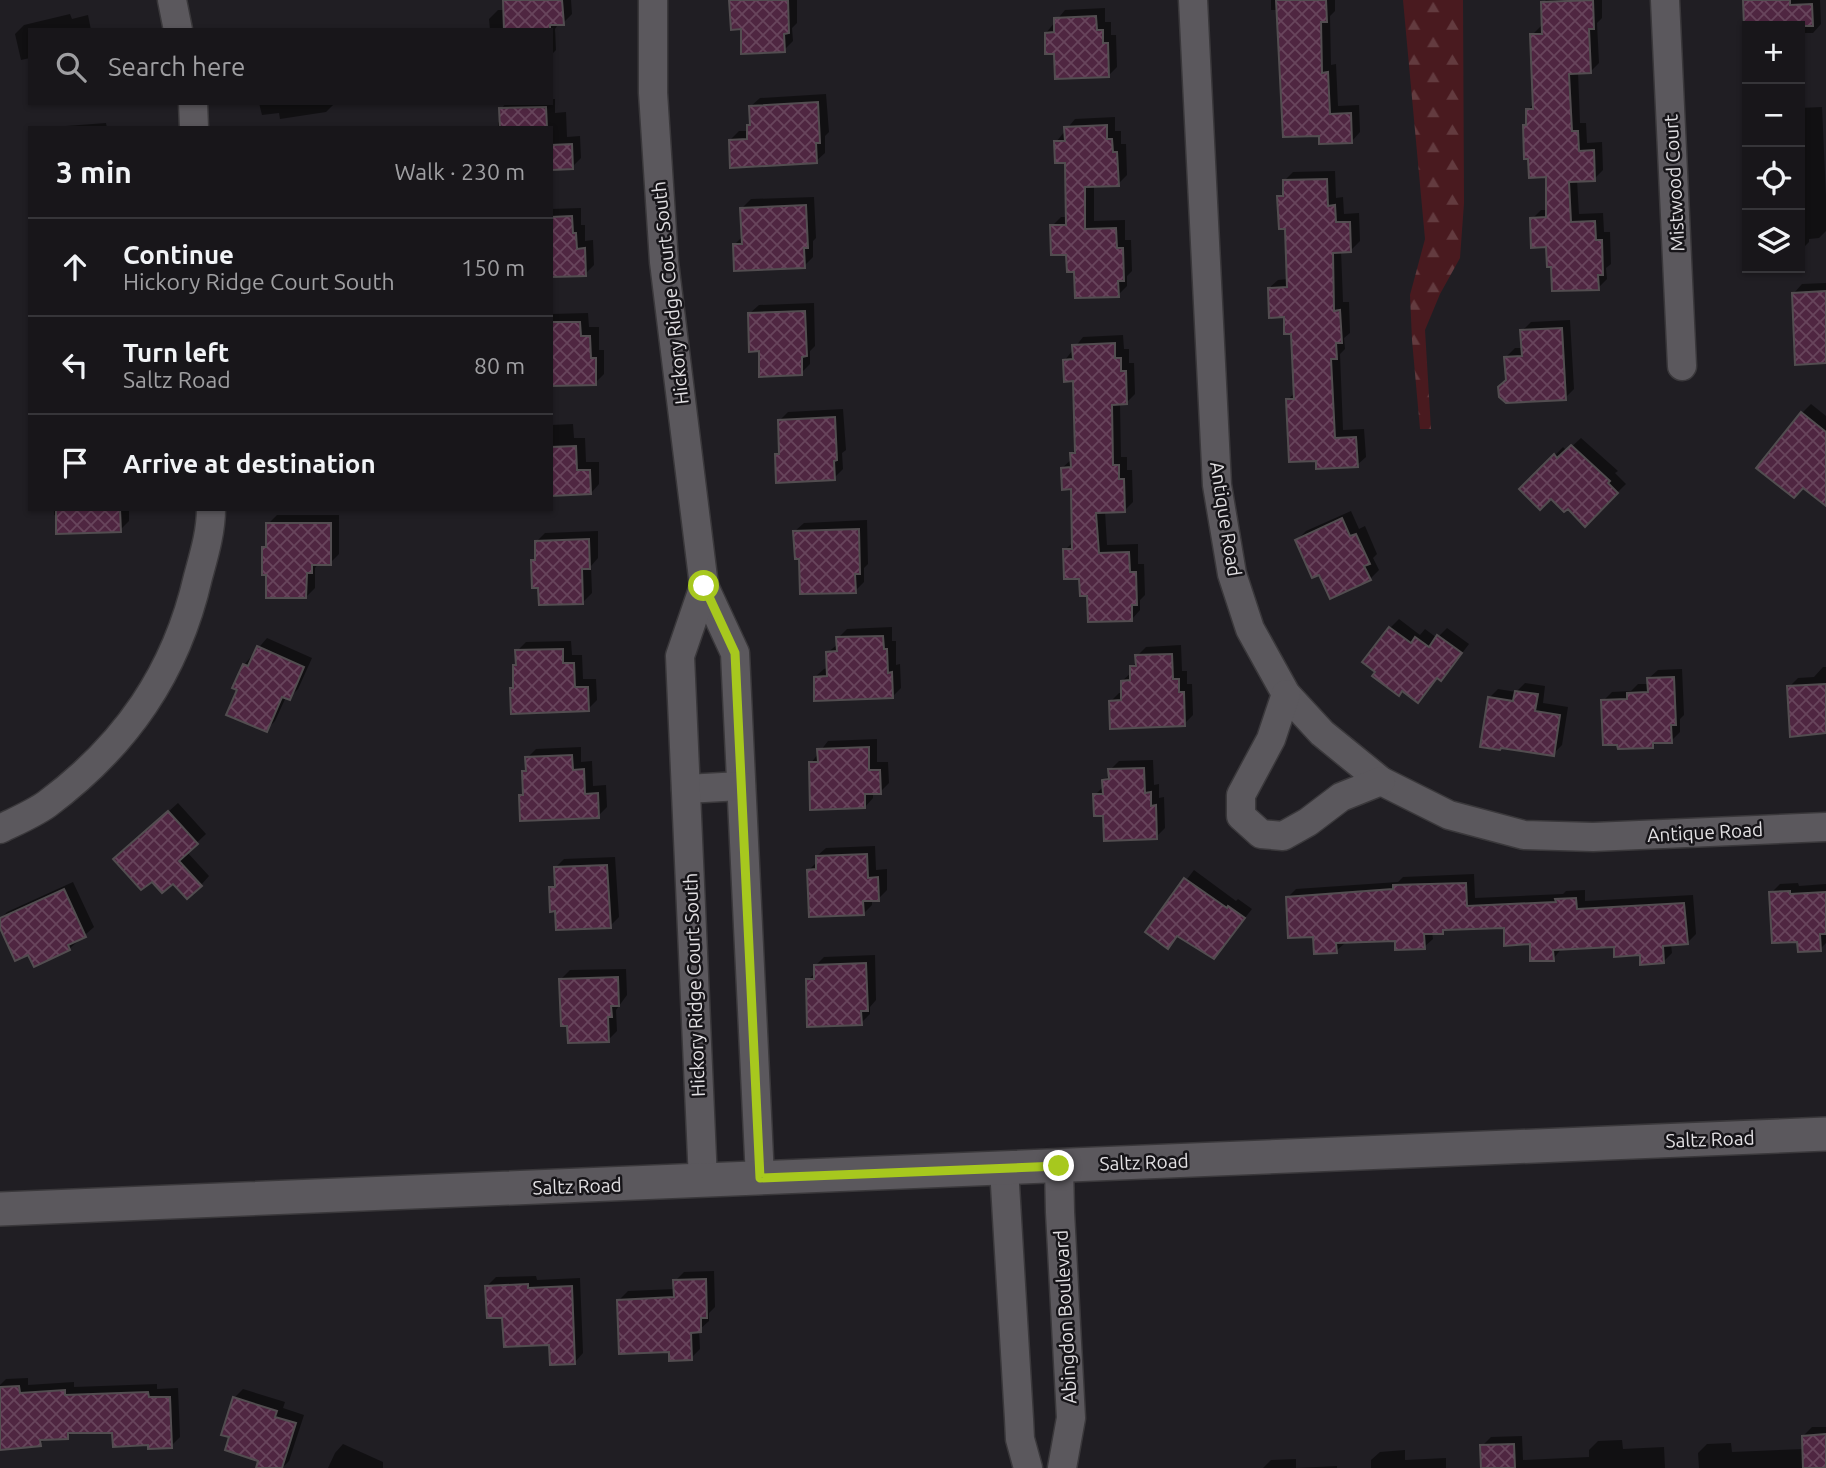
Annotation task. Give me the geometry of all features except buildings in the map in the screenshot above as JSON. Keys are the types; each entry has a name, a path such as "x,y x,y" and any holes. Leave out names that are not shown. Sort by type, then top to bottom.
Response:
{"street":[{"path":"172,0 178,28"},
{"name":"Hickory Ridge Court South","path":"653,0 653,93 664,262 704,586 735,653 760,1178"},
{"name":"Antique Road","path":"1194,0 1217,485 1232,574 1250,629 1286,694 1322,733 1381,781 1449,814 1524,835 1593,837 1826,827"},
{"name":"Mistwood Court","path":"1665,0 1682,366"},
{"path":"192,105 194,126"},
{"path":"0,829 47,804 106,752 116,743 150,696 170,662 191,607 211,524 211,511"},
{"name":"Hickory Ridge Court South","path":"703,1181 680,656 704,586"},
{"path":"1286,694 1271,739 1241,795 1241,816 1261,834 1283,836 1308,822 1341,797 1381,781"},
{"path":"686,789 741,786"},
{"name":"Saltz Road","path":"0,1209 1826,1134"},
{"name":"Abingdon Boulevard","path":"1059,1166 1071,1418 1062,1468"},
{"path":"1004,1168 1020,1439 1028,1468"}],"green space":[{"path":"1403,0 1463,0 1464,203 1460,258 1440,294 1425,330 1431,429 1420,429 1412,340 1410,295 1425,239"}],"route":[{"path":"704,586 735,653 760,1178 1059,1166"}]}
